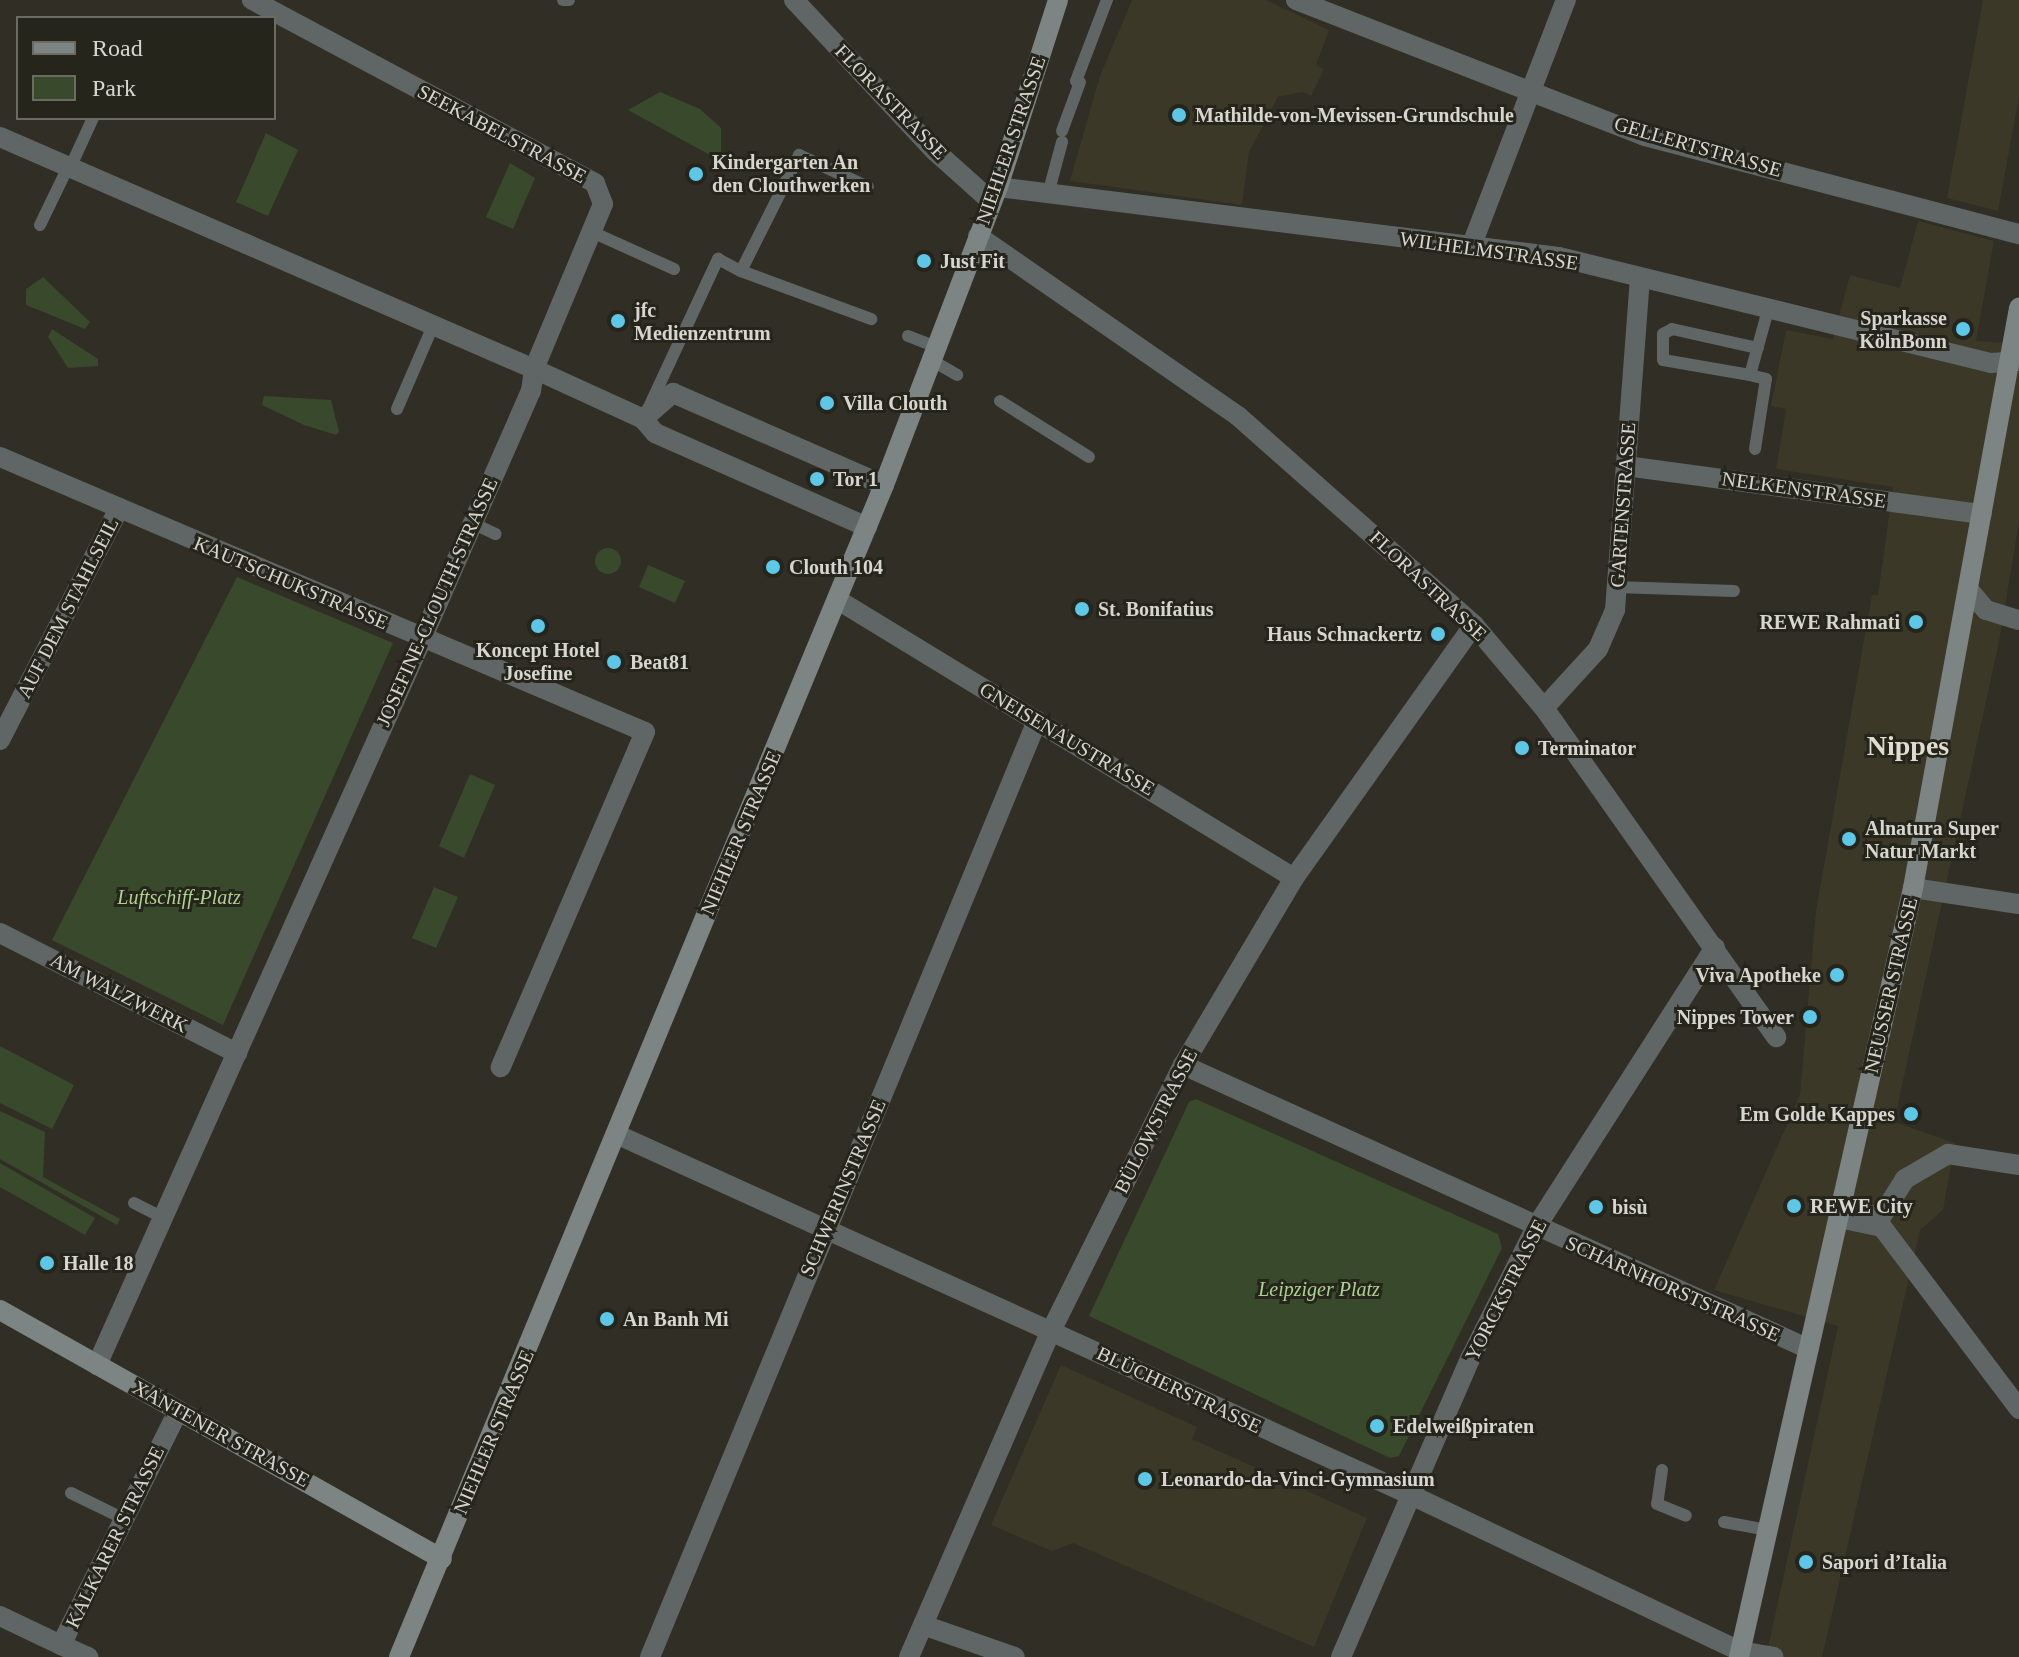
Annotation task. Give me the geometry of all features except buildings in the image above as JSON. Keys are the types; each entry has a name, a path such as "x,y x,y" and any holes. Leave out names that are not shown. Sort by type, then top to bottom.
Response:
{"street":[{"name":"SEEKABELSTRASSE","path":"252,0 595,183 603,204 534,369"},
{"name":"FLORASTRASSE","path":"794,0 935,151 994,194"},
{"name":"NIEHLER STRASSE","path":"399,1657 884,485 994,194 1058,0"},
{"name":"GELLERTSTRASSE","path":"1296,0 1645,136 2019,234"},
{"path":"1471,247 1566,0"},
{"path":"0,137 534,369 643,419 655,433 867,527"},
{"name":"WILHELMSTRASSE","path":"994,194 1048,194 1559,257 1991,363 2014,362"},
{"name":"FLORASTRASSE","path":"978,236 1238,416 1474,625 1544,708 1776,1037"},
{"name":"GARTENSTRASSE","path":"1544,708 1598,649 1609,631 1616,587 1640,278"},
{"name":"NEUSSER STRASSE","path":"1739,1654 1913,888 1982,514 2014,362 2019,308"},
{"name":"JOSEFINE-CLOUTH-STRASSE","path":"97,1365 165,1219 531,391 534,369"},
{"path":"643,419 673,393 884,485"},
{"name":"KAUTSCHUKSTRASSE","path":"0,457 645,732 501,1067"},
{"name":"NELKENSTRASSE","path":"1626,466 1982,514"},
{"name":"AUF DEM STAHLSEIL","path":"0,740 8,704 119,508"},
{"path":"1969,590 1986,610 2019,620"},
{"name":"GNEISENAUSTRASSE","path":"838,600 1294,878"},
{"name":"BÜLOWSTRASSE","path":"909,1657 1051,1331 1183,1065 1294,878 1474,625"},
{"name":"SCHWERINSTRASSE","path":"650,1657 1037,721"},
{"path":"1913,888 2019,904"},
{"name":"AM WALZWERK","path":"0,933 237,1053"},
{"name":"YORCKSTRASSE","path":"1341,1657 1409,1494 1536,1227 1715,947"},
{"path":"1183,1065 1536,1227"},
{"name":"BLÜCHERSTRASSE","path":"616,1134 1409,1494 1739,1654 1773,1657"},
{"path":"1882,1222 1905,1179 1948,1154 2019,1165"},
{"path":"1840,1213 1882,1222 2019,1409"},
{"name":"SCHARNHORSTSTRASSE","path":"1536,1227 1809,1349"},
{"name":"XANTENER STRASSE","path":"0,1310 442,1559"},
{"name":"KALKARER STRASSE","path":"0,1616 61,1645 178,1411"},
{"path":"923,1625 1015,1657"},
{"path":"61,1645 88,1657"}],"lane":[{"path":"563,0 569,0"},
{"path":"1048,194 1078,82 1107,0"},
{"path":"40,225 92,120"},
{"path":"741,271 799,155 868,187"},
{"path":"592,232 674,269"},
{"path":"643,419 718,259 741,271 871,319"},
{"path":"1750,375 1768,310"},
{"path":"397,409 433,326"},
{"path":"1755,449 1766,379 1663,360 1663,334 1672,329 1758,348"},
{"path":"908,336 936,354 957,375"},
{"path":"1000,401 1089,457"},
{"path":"472,523 496,534"},
{"path":"1616,587 1734,591"},
{"path":"134,1203 165,1219"},
{"path":"1662,1470 1657,1504 1686,1516"},
{"path":"71,1493 124,1519"},
{"path":"1724,1522 1768,1530"}],"shaded area":[{"name":"Mathilde-von-Mevissen-Grundschule","path":"1132,0 1266,0 1329,30 1316,65 1324,69 1311,96 1302,92 1278,97 1249,152 1242,205 1070,181 1100,76"},
{"path":"1983,0 2019,0 2019,97 1998,211 1947,198"},
{"path":"1918,221 1994,241 1976,341 2019,344 2019,522 1999,642 1894,1122 1955,1143 1943,1210 1920,1230 1822,1657 1766,1657 1838,1326 1714,1290 1800,1095 1816,911 1872,595 1878,595 1893,487 1776,469 1786,409 1771,406 1786,330 1833,339 1850,275 1900,288"},
{"name":"Leonardo-da-Vinci-Gymnasium","path":"1061,1365 1197,1427 1192,1439 1367,1518 1314,1647 1073,1543 1052,1551 991,1525"}],"green space":[{"path":"660,92 700,109 721,128 721,161 628,110"},
{"path":"266,133 298,150 268,216 236,202"},
{"path":"510,163 535,178 513,229 486,217"},
{"path":"43,277 90,322 85,329 26,305 26,289"},
{"path":"52,329 98,359 98,366 68,368 48,337"},
{"path":"264,396 331,400 339,432 336,435 304,425 262,405"},
{"path":"608,548 618,551 621,561 618,571 608,574 598,571 595,561 598,551"},
{"path":"648,565 685,581 675,603 639,587"},
{"name":"Luftschiff-Platz","path":"237,577 393,643 223,1025 52,940"},
{"path":"470,774 495,785 464,858 439,846"},
{"path":"434,887 458,897 436,948 412,938"},
{"path":"0,1046 74,1085 52,1129 0,1103"},
{"name":"Leipziger Platz","path":"1196,1099 1498,1234 1502,1248 1399,1456 1390,1458 1089,1316 1189,1102"},
{"path":"0,1111 45,1132 43,1177 120,1219 117,1225 0,1159"},
{"path":"0,1163 95,1218 85,1235 0,1187"}],"place":[{"name":"Mathilde-von-Mevissen-Grundschule","path":"1179,115"},
{"name":"Kindergarten An den Clouthwerken","path":"696,174"},
{"name":"Just Fit","path":"924,261"},
{"name":"jfc Medienzentrum","path":"618,321"},
{"name":"Sparkasse KölnBonn","path":"1963,329"},
{"name":"Villa Clouth","path":"827,403"},
{"name":"Tor 1","path":"817,479"},
{"name":"Clouth 104","path":"773,567"},
{"name":"St. Bonifatius","path":"1082,609"},
{"name":"REWE Rahmati","path":"1916,622"},
{"name":"Koncept Hotel Josefine","path":"538,626"},
{"name":"Haus Schnackertz","path":"1438,634"},
{"name":"Beat81","path":"614,662"},
{"name":"Terminator","path":"1522,748"},
{"name":"Alnatura Super Natur Markt","path":"1849,839"},
{"name":"Viva Apotheke","path":"1837,975"},
{"name":"Nippes Tower","path":"1810,1017"},
{"name":"Em Golde Kappes","path":"1911,1114"},
{"name":"REWE City","path":"1794,1206"},
{"name":"bisù","path":"1596,1207"},
{"name":"Halle 18","path":"47,1263"},
{"name":"An Banh Mi","path":"607,1319"},
{"name":"Edelweißpiraten","path":"1377,1426"},
{"name":"Leonardo-da-Vinci-Gymnasium","path":"1145,1479"},
{"name":"Sapori d’Italia","path":"1806,1562"}],"district":[{"name":"Nippes","path":"1908,746"}]}
